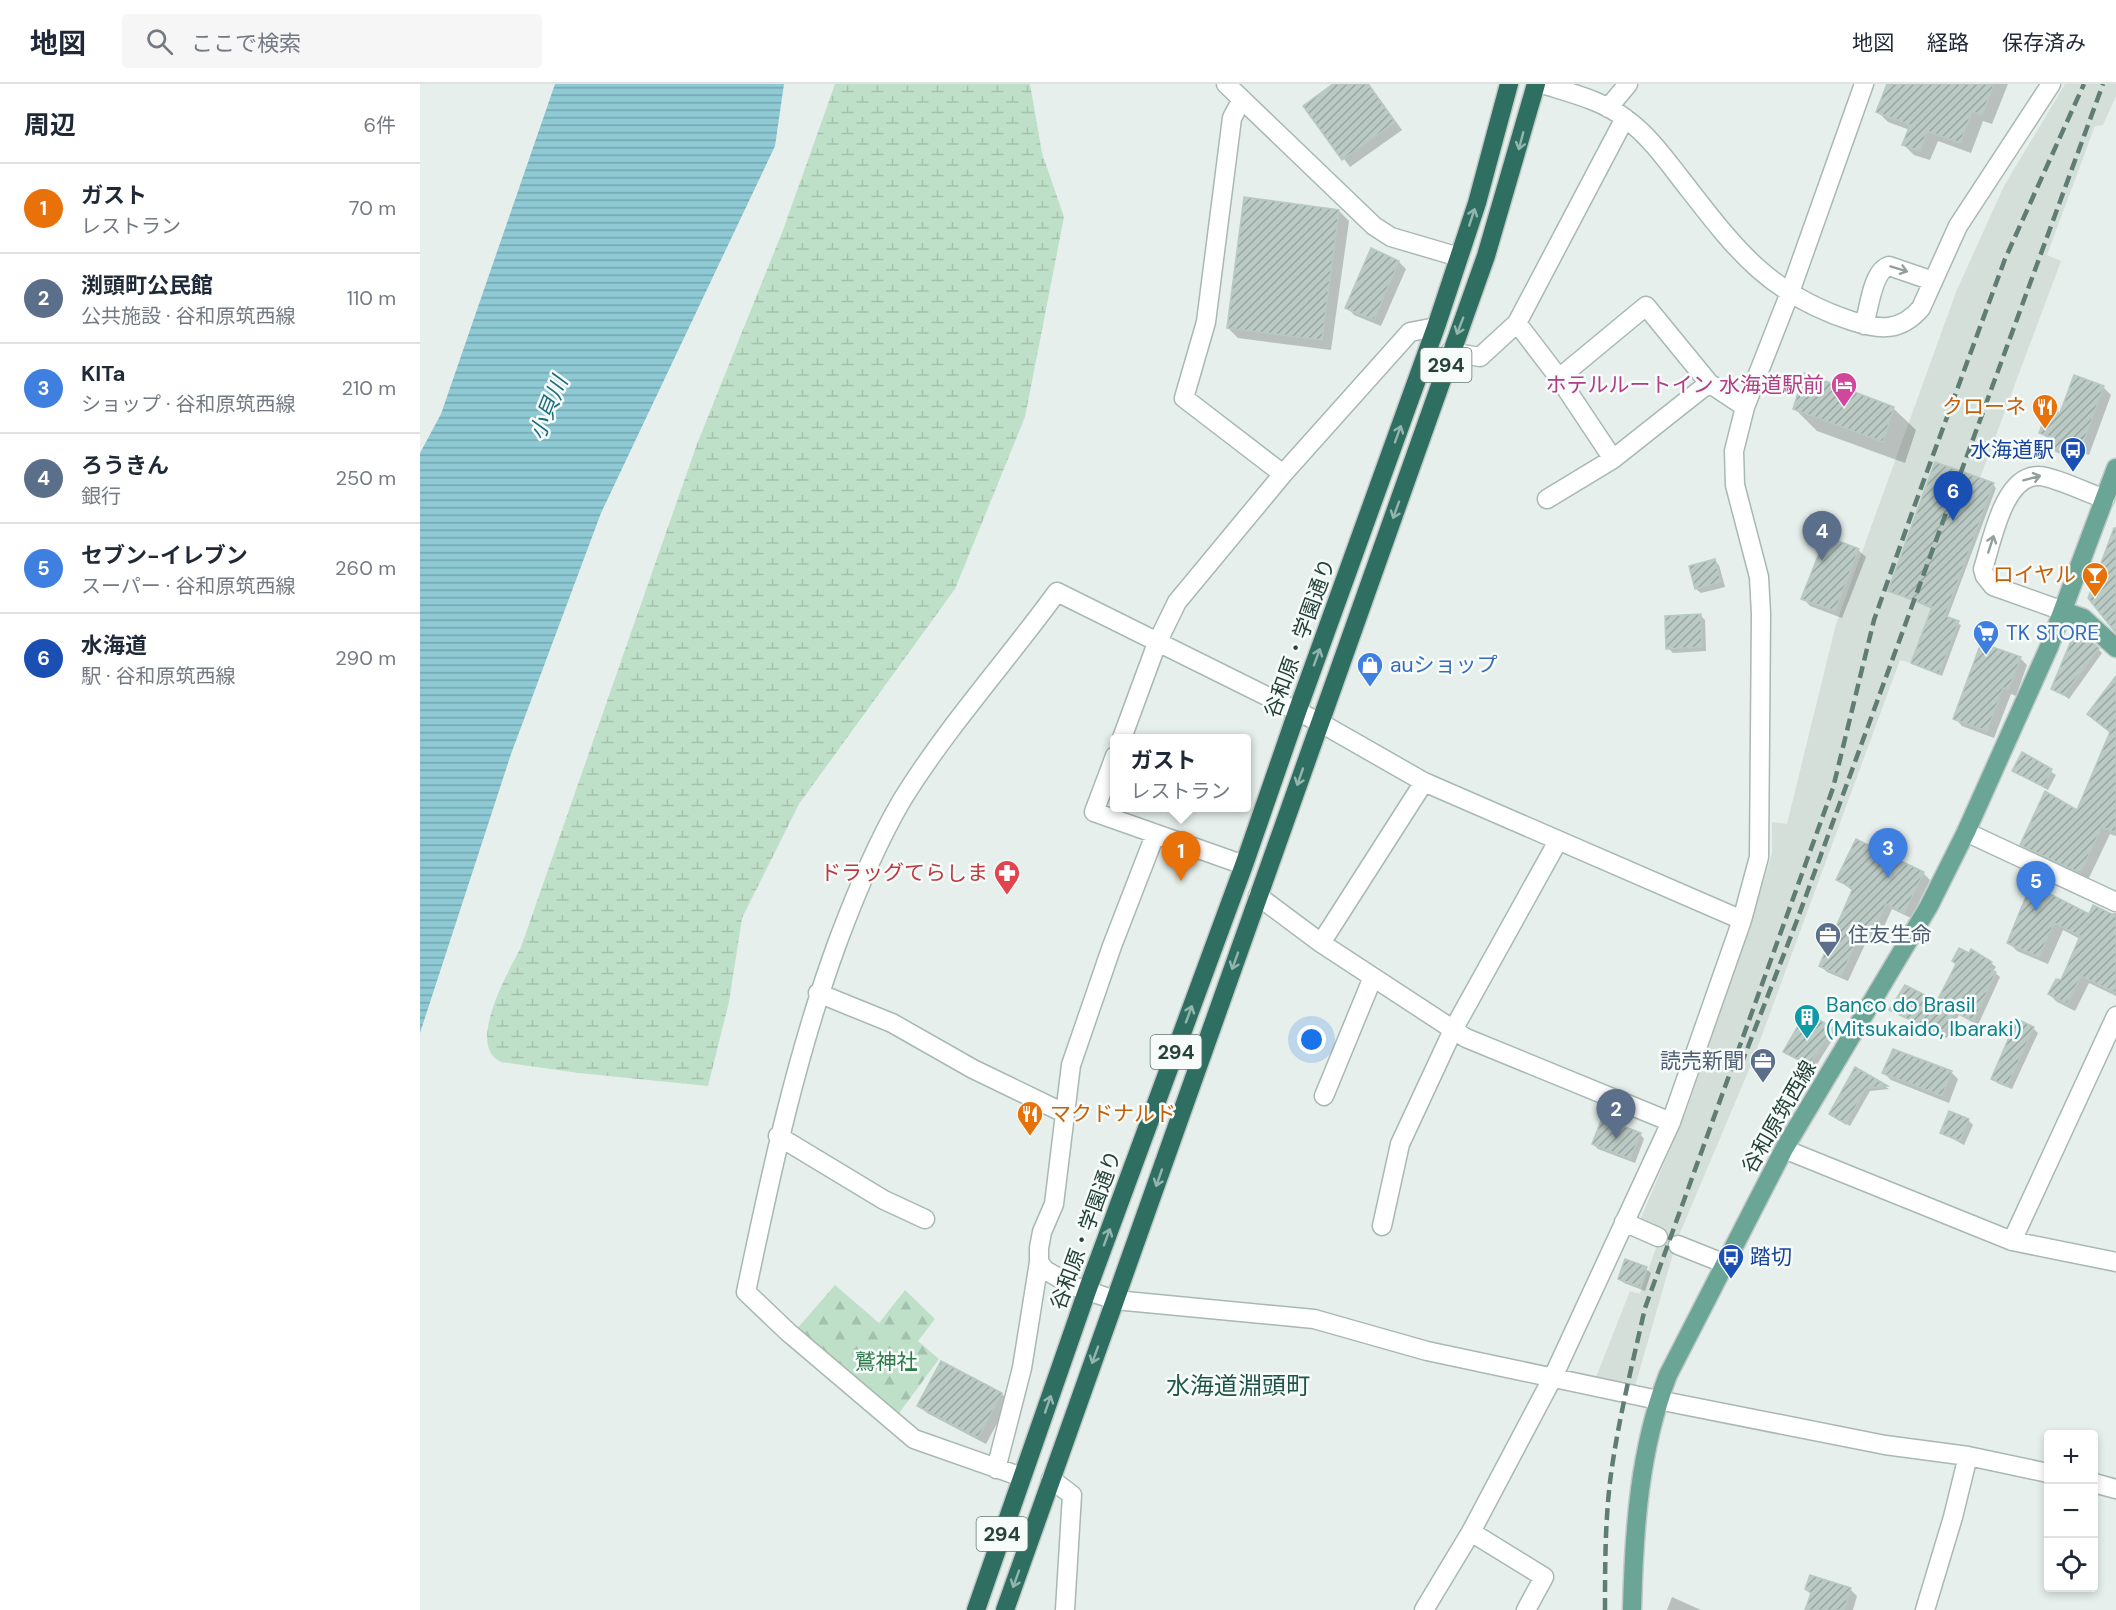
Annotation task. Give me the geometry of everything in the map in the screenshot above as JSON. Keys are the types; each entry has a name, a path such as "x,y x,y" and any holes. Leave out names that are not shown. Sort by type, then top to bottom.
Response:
{"highway":[{"name":"谷和原・学園通り","path":"976,1610 1087,1292 1244,866 1436,327 1496,137 1509,84"},
{"name":"294","path":"1005,1610 1486,256 1536,84"}],"main road":[{"name":"谷和原筑西線","path":"1632,1610 1634,1545 1643,1460 1658,1400 1680,1347 1784,1149 1929,906 1966,832 2015,726 2063,612 2116,468"},
{"path":"2063,612 2083,618 2116,648"}],"street":[{"path":"1227,84 1374,226 1391,237 1459,257"},
{"path":"1542,84 1584,97 1625,118 1652,142 1749,262 1789,295 1822,312 1864,325 1893,328 1902,325 1921,308 1958,226 2051,84"},
{"path":"1424,1610 1471,1532 1553,1377 1671,1122 1742,920 1759,857 1761,817 1759,577 1735,485 1734,451 1745,407 1789,295 1864,84"},
{"path":"1608,108 1628,85"},
{"path":"1242,99 1232,118 1206,322 1184,398 1283,474"},
{"path":"1450,352 1480,357 1517,323 1625,118"},
{"path":"1864,325 1878,277 1884,267 1889,266 1933,281"},
{"path":"1558,378 1647,306 1708,383 1745,407"},
{"path":"1517,323 1613,459"},
{"path":"1123,734 1157,643 1178,602 1283,474 1410,332 1436,327"},
{"path":"1547,499 1613,459 1708,383"},
{"path":"2063,612 1993,586 1984,576 1983,569 2004,503 2015,485 2029,477 2041,475 2105,499"},
{"path":"1022,1477 914,1439 788,1332 746,1292 778,1136 818,993 857,892 901,802 930,759 1057,592 1319,722 1424,782 1742,920"},
{"path":"1110,769 1094,812 1244,866"},
{"path":"1321,943 1424,782"},
{"path":"1966,832 2116,902"},
{"path":"996,1469 1022,1368 1042,1232 1054,1204 1071,1065 1155,835"},
{"path":"1382,1226 1400,1144 1454,1030 1558,841"},
{"path":"1258,896 1321,943 1466,1038 1671,1122"},
{"path":"1324,1096 1372,977"},
{"path":"818,993 892,1023 973,1070 1064,1113"},
{"path":"2012,1241 2116,1016"},
{"path":"778,1136 884,1200 925,1219"},
{"path":"1784,1149 2012,1241 2116,1262"},
{"path":"1624,1222 1658,1237"},
{"path":"1678,1245 1723,1263"},
{"path":"1039,1262 1045,1270 1087,1292 1115,1300 1314,1319 1427,1351 1658,1400 1885,1445 1968,1456 2044,1472"},
{"path":"1925,1610 1953,1517 1968,1456"},
{"path":"1051,1479 1072,1495 1065,1610"},
{"path":"2098,1485 2116,1489"},
{"path":"1471,1532 1544,1576 1526,1610"}],"shaded area":[{"path":"2065,84 2116,84 2116,96 2103,125 2095,126 2047,255 2061,261 1911,663 1900,660 1751,1065 1677,1240 1635,1386 1596,1377 1630,1291 1640,1294 1658,1242 1640,1220 1686,1112 1751,923 1772,853 1772,822 1787,824 1836,624 1956,292 2004,186"}],"green space":[{"path":"835,84 1030,84 1042,153 1064,217 1025,417 955,589 799,804 742,918 729,1002 708,1086 579,1073 501,1062 491,1053 487,1041 488,1025 493,1008 521,947 697,444 783,230"},
{"name":"鷲神社","path":"835,1285 879,1323 905,1290 935,1319 918,1341 939,1359 897,1416 795,1331"}],"water":[{"name":"小貝川","path":"555,84 784,84 775,146 601,513 511,754 420,1033 420,453 441,414"}],"building":[{"path":"1333,84 1368,84 1395,122 1342,160 1303,106"},
{"path":"1887,84 1994,84 1982,115 1972,112 1960,143 1927,131 1920,151 1902,145 1910,125 1876,112"},
{"path":"1244,197 1339,210 1322,340 1227,328"},
{"path":"1371,248 1399,261 1374,320 1345,308"},
{"name":"ホテルルートイン 水海道駅前","path":"1804,373 1894,407 1883,442 1793,409"},
{"path":"2074,375 2104,386 2081,449 2064,442 2061,451 2047,446 2051,437 2039,433 2048,409 2060,413"},
{"path":"1935,462 1994,483 1945,616 1959,621 1939,674 1911,663 1932,607 1888,591"},
{"path":"2114,528 2116,528 2116,633 2088,598"},
{"path":"1826,536 1859,549 1835,611 1801,599"},
{"path":"1715,559 1721,582 1695,589 1689,566"},
{"path":"1701,614 1702,647 1666,649 1665,616"},
{"path":"2076,629 2099,648 2064,695 2051,689"},
{"path":"1981,643 2021,657 2008,690 2003,688 1987,731 1953,719"},
{"path":"2116,676 2116,833 2102,827 2080,873 2020,845 2045,791 2077,810 2110,732 2087,714"},
{"path":"2022,752 2052,769 2044,787 2012,771"},
{"path":"1856,839 1924,872 1904,913 1886,904 1870,939 1860,934 1841,976 1819,966 1853,888 1836,880"},
{"path":"2031,884 2089,914 2093,905 2116,916 2116,993 2081,976 2067,1004 2048,994 2056,979 2061,980 2080,936 2054,923 2039,957 2007,943"},
{"path":"1959,948 1969,953 1971,949 1992,962 1988,968 1996,972 1974,1021 1955,1012 1942,1035 1889,1010 1905,985 1937,1001 1956,964 1952,961"},
{"name":"Banco do Brasil (Mitsukaido, Ibaraki)","path":"1806,1012 1833,1028 1809,1065 1783,1052"},
{"path":"2017,1019 2034,1027 2007,1086 1991,1079"},
{"path":"1893,1049 1952,1071 1942,1096 1882,1073"},
{"path":"1855,1067 1888,1086 1866,1088 1846,1124 1829,1114"},
{"path":"1949,1111 1969,1119 1960,1141 1940,1133"},
{"path":"1602,1118 1641,1133 1630,1159 1592,1144"},
{"path":"1625,1259 1647,1267 1640,1287 1618,1279"},
{"path":"941,1361 1002,1393 978,1438 917,1406"},
{"path":"1810,1575 1851,1588 1844,1610 1805,1610 1811,1593 1805,1589"}],"railway":[{"path":"1605,1610 1605,1556 1612,1467 1645,1308 1833,788 1874,620 1914,507 2005,259 2084,84"},
{"path":"1741,1065 1796,923 2103,84"}],"place":[{"name":"ホテルルートイン 水海道駅前","path":"1844,408"},
{"name":"クローネ","path":"2045,430"},
{"name":"水海道駅","path":"2073,473"},
{"name":"水海道","path":"1953,521"},
{"name":"ろうきん","path":"1822,561"},
{"name":"ロイヤル","path":"2095,598"},
{"name":"TK STORE","path":"1986,656"},
{"name":"auショップ","path":"1370,688"},
{"name":"KITa","path":"1888,878"},
{"name":"ガスト","path":"1181,881"},
{"name":"ドラッグてらしま","path":"1007,896"},
{"name":"セブン-イレブン","path":"2036,911"},
{"name":"住友生命","path":"1828,958"},
{"name":"Banco do Brasil (Mitsukaido, Ibaraki)","path":"1807,1040"},
{"name":"読売新聞","path":"1763,1084"},
{"name":"マクドナルド","path":"1030,1137"},
{"name":"渕頭町公民館","path":"1616,1139"},
{"name":"踏切","path":"1731,1280"}],"district":[{"name":"水海道淵頭町","path":"1238,1386"}]}
